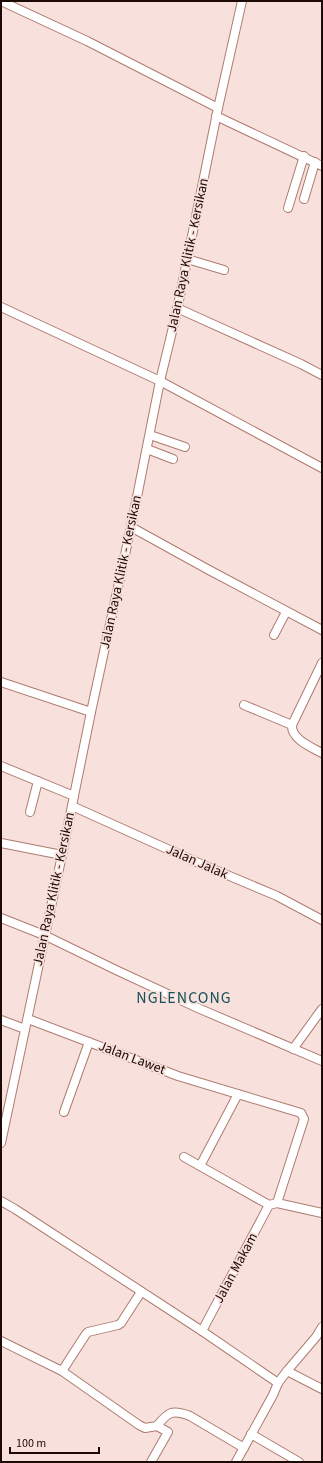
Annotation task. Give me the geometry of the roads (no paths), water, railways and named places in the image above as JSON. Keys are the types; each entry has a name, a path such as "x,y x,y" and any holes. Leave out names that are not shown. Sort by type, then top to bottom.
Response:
{"street":[{"path":"1,1 87,41 217,112 318,164 304,199"},
{"name":"Jalan Raya Klitik - Kersikan","path":"1,1143 4,1119 28,1019 44,934 131,527 160,381 177,308 217,112 242,1"},
{"path":"288,208 304,156"},
{"path":"187,260 224,270"},
{"path":"1,307 160,381 322,468"},
{"path":"177,308 322,375"},
{"path":"150,435 185,447"},
{"path":"147,449 173,459"},
{"path":"131,527 286,612 322,630"},
{"path":"274,635 286,612"},
{"path":"322,662 292,725 292,729 299,739 322,753"},
{"path":"1,682 91,712"},
{"path":"244,705 292,725"},
{"path":"1,766 74,796"},
{"path":"30,812 38,781"},
{"name":"Jalan Jalak","path":"72,806 194,861 277,896 322,920"},
{"path":"1,843 62,855"},
{"path":"1,918 44,934 193,1006 322,1061"},
{"path":"293,1049 322,1009"},
{"name":"Jalan Lawet","path":"28,1019 178,1076 301,1114 304,1119 273,1204"},
{"path":"1,1020 25,1029"},
{"path":"64,1112 89,1042"},
{"path":"200,1166 238,1094"},
{"path":"184,1157 273,1204 322,1213"},
{"path":"1,1201 16,1209 202,1331 278,1383"},
{"name":"Jalan Makam","path":"202,1331 273,1204"},
{"path":"62,1371 88,1332 121,1323 141,1292"},
{"path":"236,1462 273,1395 278,1383 316,1337 322,1327"},
{"path":"1,1341 62,1371 139,1425 145,1428 157,1426 168,1432 151,1462"},
{"path":"287,1371 322,1389"},
{"path":"157,1426 169,1413 180,1412 190,1416 244,1448"},
{"path":"251,1434 299,1462"}],"district":[{"name":"NGLENCONG","path":"184,998"}]}
